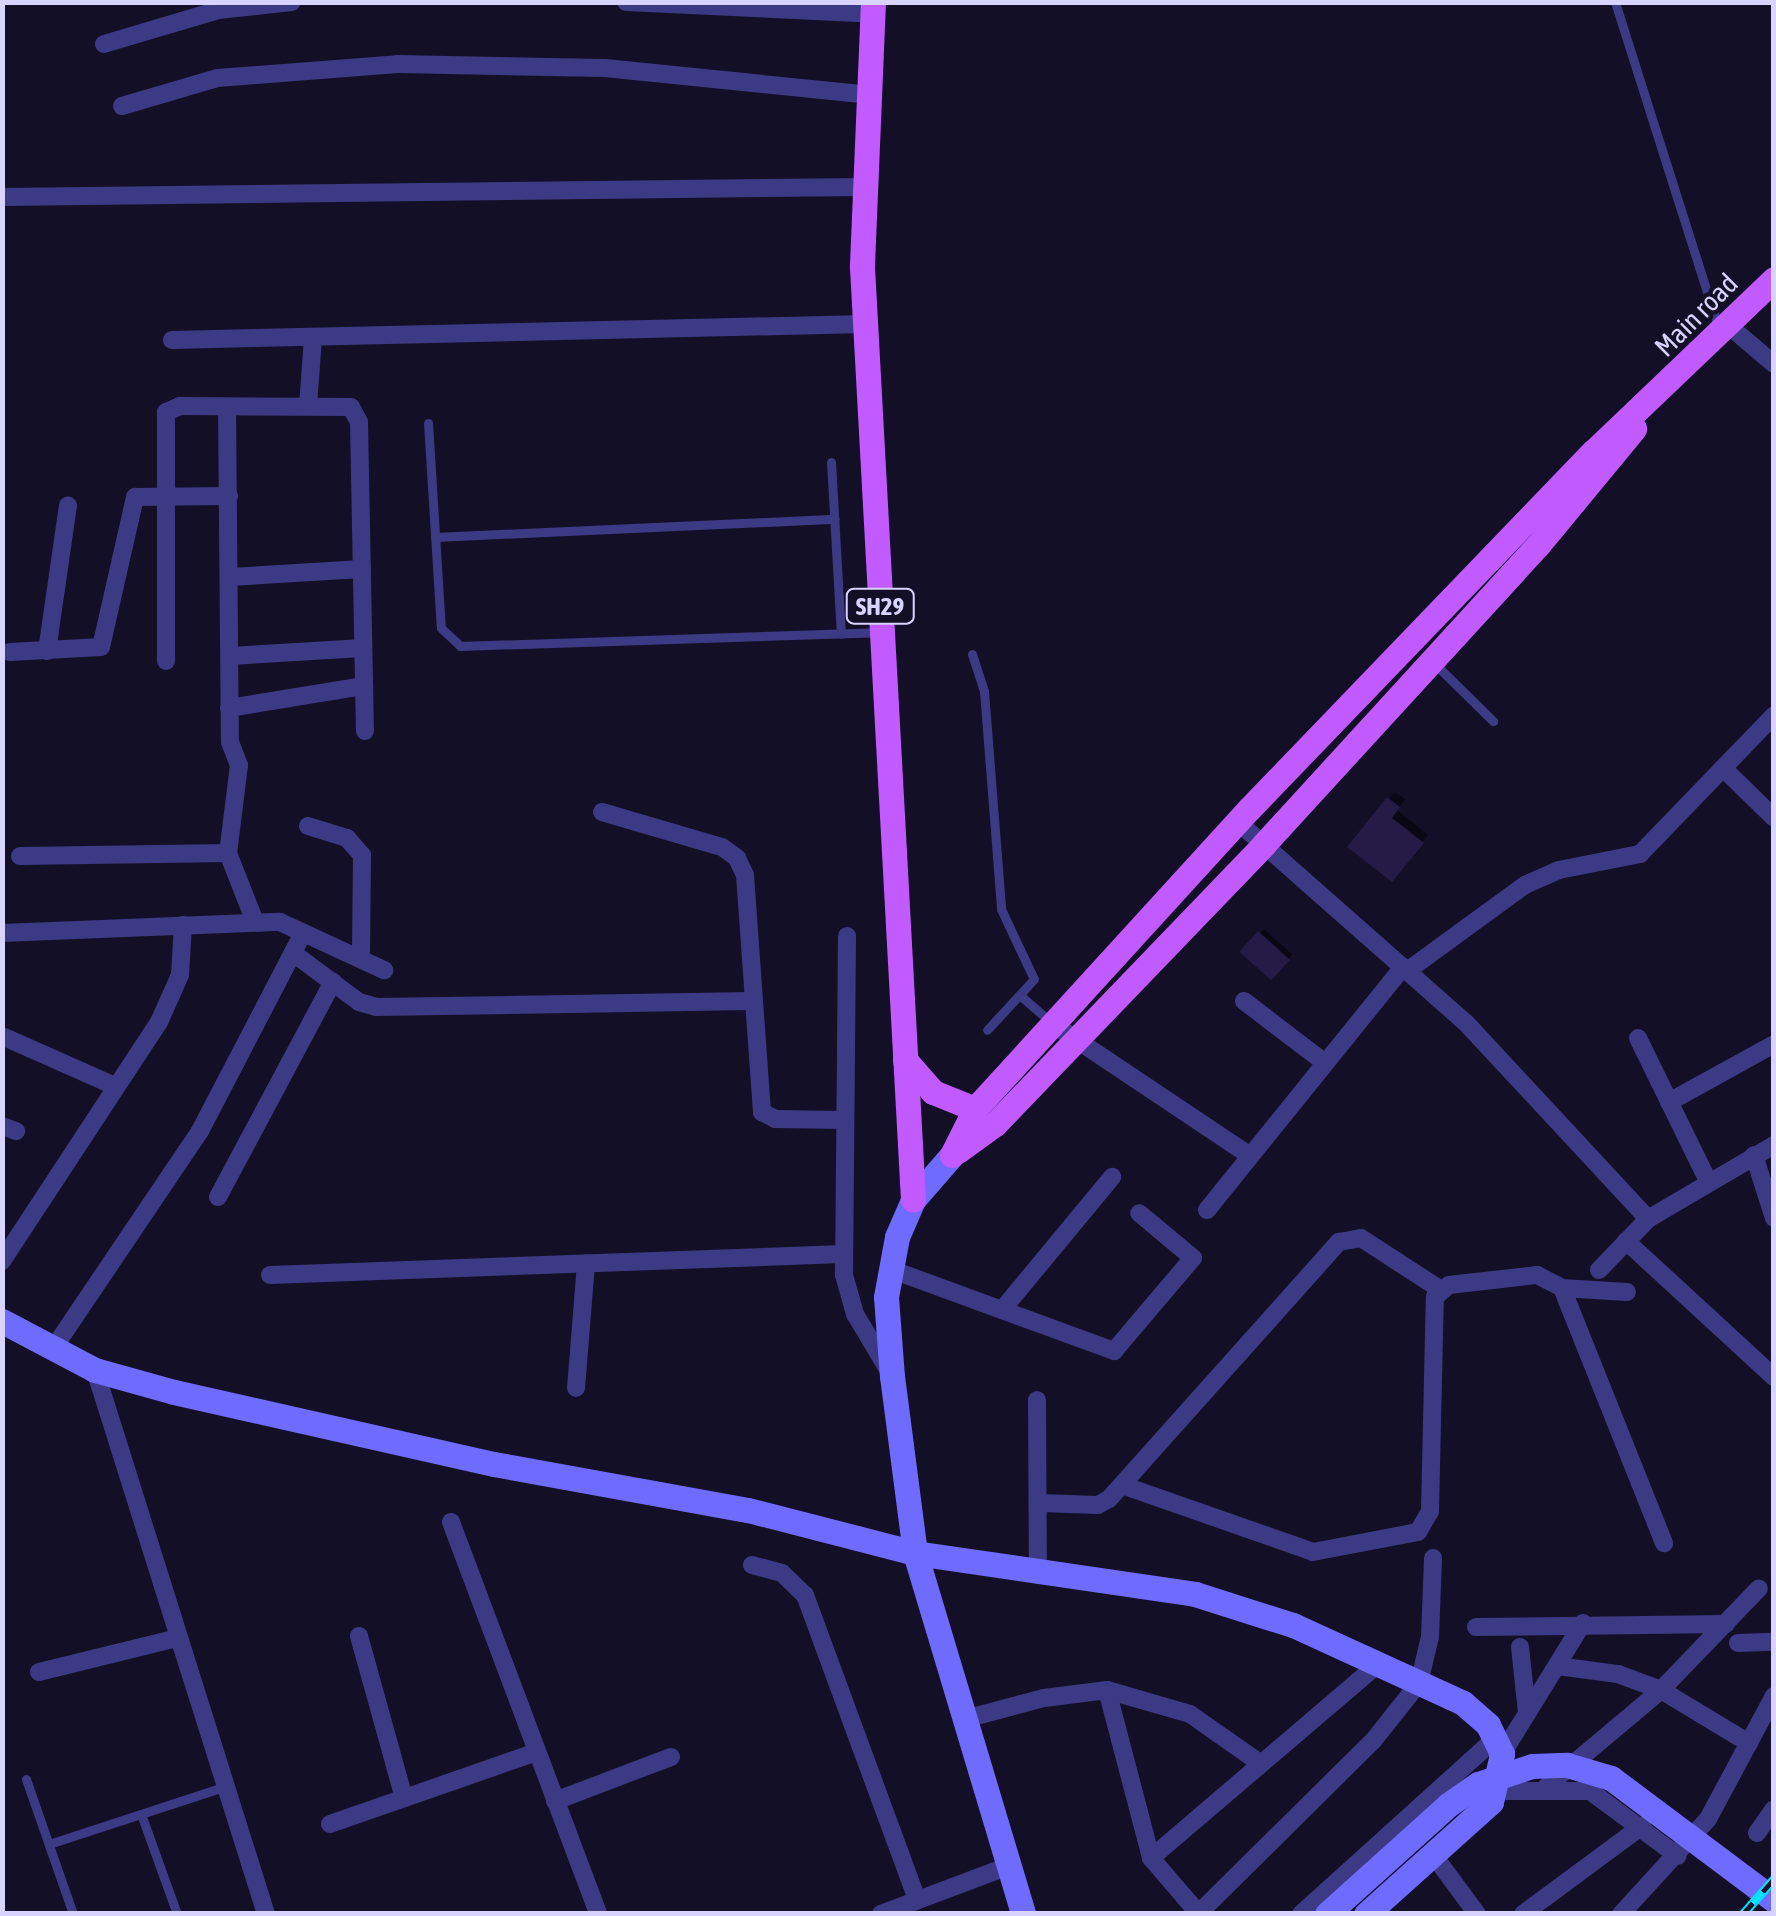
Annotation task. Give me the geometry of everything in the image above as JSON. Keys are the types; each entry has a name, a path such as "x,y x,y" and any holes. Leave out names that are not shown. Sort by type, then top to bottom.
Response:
{"main road":[{"name":"SH29","path":"868,9 870,95 863,188 865,324 913,1200"},
{"name":"Main road","path":"1661,393 1774,279"},
{"path":"1023,1914 915,1553 892,1376 890,1270 913,1200 952,1155 995,1124 1075,1043 1264,844 1596,478 1661,393"},
{"path":"952,1155 975,1109 1238,822 1593,452 1661,393"},
{"path":"906,1060 933,1092 975,1109"},
{"path":"2,1320 95,1370 494,1464 748,1510 915,1553 1196,1594 1293,1625 1463,1703 1498,1746 1492,1802 1435,1857 1366,1914"},
{"path":"1328,1914 1448,1805 1478,1784 1532,1766 1568,1765 1611,1778 1774,1900"}],"street":[{"path":"104,44 218,10 292,2"},
{"path":"626,2 868,9"},
{"path":"122,106 217,78 397,64 605,68 870,95"},
{"path":"2,198 863,188"},
{"path":"172,340 865,324"},
{"path":"1725,331 1774,364"},
{"path":"308,406 313,338"},
{"path":"166,661 166,412 346,406 356,413 365,732"},
{"path":"227,407 230,742 239,764 228,852 255,922"},
{"path":"10,652 101,647 130,503 140,494 229,496"},
{"path":"47,651 68,506"},
{"path":"231,576 362,570"},
{"path":"231,656 363,648"},
{"path":"230,708 364,686"},
{"path":"1206,1210 1405,969 1526,885 1559,870 1640,854 1774,715"},
{"path":"1723,768 1774,818"},
{"path":"602,812 722,847 737,858 745,875 751,1001 762,1112 775,1119 844,1120"},
{"path":"1238,822 1467,1024 1648,1219"},
{"path":"308,826 347,838 362,855 361,959"},
{"path":"20,856 228,852"},
{"path":"2,933 280,922 384,970"},
{"path":"2,1261 173,995 182,925"},
{"path":"55,1346 200,1131 304,933"},
{"path":"847,936 843,1254 855,1314 892,1376"},
{"path":"293,953 376,1007 751,1001"},
{"path":"218,1197 334,982"},
{"path":"1244,1001 1325,1063"},
{"path":"1053,1024 1075,1043 1250,1156"},
{"path":"2,1036 115,1086"},
{"path":"1638,1038 1708,1180"},
{"path":"1669,1102 1774,1044"},
{"path":"1599,1270 1648,1219 1708,1180 1774,1145"},
{"path":"1754,1155 1774,1218"},
{"path":"1002,1310 1112,1177"},
{"path":"890,1270 1106,1350 1120,1348 1193,1258 1139,1213"},
{"path":"1040,1503 1098,1505 1122,1485 1339,1242 1362,1238 1441,1290 1537,1275 1562,1288 1627,1292"},
{"path":"1626,1242 1774,1376"},
{"path":"270,1275 843,1254"},
{"path":"576,1388 586,1263"},
{"path":"1562,1288 1664,1543"},
{"path":"1122,1485 1313,1552 1418,1532 1430,1511 1430,1309 1441,1290"},
{"path":"95,1370 266,1914"},
{"path":"1037,1400 1038,1572"},
{"path":"451,1522 598,1914"},
{"path":"1107,1690 1151,1858 1198,1913 1353,1762 1418,1682 1430,1637 1433,1558"},
{"path":"752,1565 782,1572 805,1595 917,1900"},
{"path":"1547,1786 1662,1690 1759,1588"},
{"path":"1301,1914 1498,1746 1527,1713 1583,1623"},
{"path":"1476,1627 1726,1624"},
{"path":"358,1636 404,1798"},
{"path":"39,1672 177,1638"},
{"path":"1738,1643 1774,1642"},
{"path":"1520,1647 1527,1713"},
{"path":"1151,1858 1378,1664"},
{"path":"1557,1666 1603,1670 1662,1690 1750,1743"},
{"path":"965,1719 1107,1690 1190,1714 1260,1763"},
{"path":"1621,1914 1678,1856 1708,1818 1774,1696"},
{"path":"330,1824 537,1752"},
{"path":"556,1801 671,1757"},
{"path":"1494,1791 1547,1786 1590,1790 1678,1856"},
{"path":"1757,1833 1774,1810"},
{"path":"1523,1914 1642,1826"},
{"path":"1435,1857 1476,1914"},
{"path":"880,1914 1009,1866"}],"lane":[{"path":"1614,2 1725,331"},
{"path":"428,424 441,628 460,646 881,632"},
{"path":"831,462 841,634"},
{"path":"435,537 835,519"},
{"path":"972,654 984,692 1000,910 1034,979 1022,997 988,1030"},
{"path":"1432,661 1493,721"},
{"path":"1022,997 1053,1024"},
{"path":"26,1780 73,1914"},
{"path":"49,1844 223,1787"},
{"path":"141,1814 177,1914"}],"building":[{"path":"1387,797 1400,807 1392,818 1424,843 1392,882 1347,847"},
{"path":"1258,931 1290,960 1271,981 1239,952"}],"railway":[{"path":"1743,1914 1774,1879"}]}
